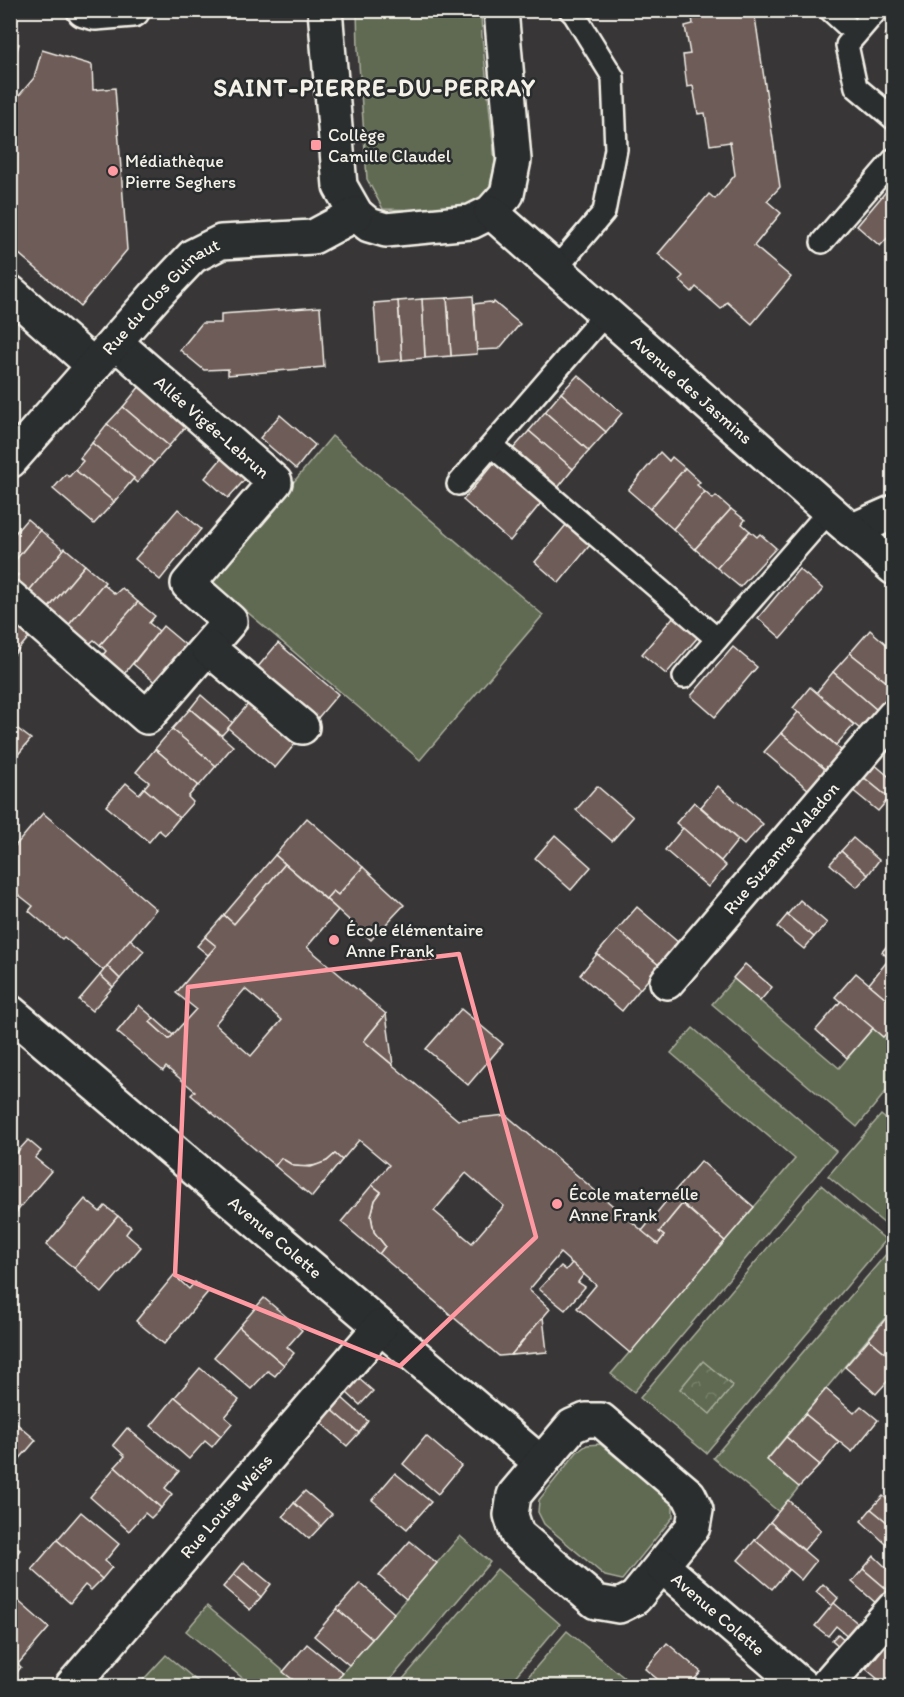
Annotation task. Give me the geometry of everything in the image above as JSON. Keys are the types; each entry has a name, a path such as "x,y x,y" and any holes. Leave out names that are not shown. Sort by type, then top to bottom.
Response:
{"street":[{"path":"84,10 94,13 133,10"},
{"path":"325,10 340,186 356,214 369,225 386,230 471,222 491,212 507,194 514,160 501,10"},
{"name":"Avenue des Jasmins","path":"491,212 894,568"},
{"name":"Rue du Clos Guinaut","path":"10,461 193,256 221,242 313,237 356,214"},
{"path":"10,292 104,354"},
{"name":"Allée Vigée-Lebrun","path":"10,597 147,717 230,621 188,584 275,482 104,354"},
{"path":"840,521 894,512"},
{"path":"208,648 302,727"},
{"name":"Rue Suzanne Valadon","path":"667,982 894,716"},
{"name":"Avenue Colette","path":"10,1012 541,1463"},
{"name":"Rue Louise Weiss","path":"72,1686 380,1327"},
{"path":"586,1420 601,1420 689,1495 696,1510 693,1527 662,1566 635,1598 619,1606 596,1602 517,1534 511,1515 514,1495 572,1426 586,1420"},
{"name":"Avenue Colette","path":"662,1566 802,1686"},
{"path":"826,1686 894,1608"}],"lane":[{"path":"555,270 604,212 616,149 613,77 570,10"},
{"path":"830,10 856,34"},
{"path":"877,10 847,45 856,87 894,119"},
{"path":"822,242 894,159"},
{"path":"458,484 605,314"},
{"path":"492,446 717,639"},
{"path":"684,677 717,639 840,521"}],"highlighted area":[{"path":"459,954 536,1237 400,1366 175,1275 188,987"}],"green space":[{"path":"357,11 481,11 495,162 489,189 476,203 454,211 383,209 367,179"},
{"path":"332,436 543,615 420,760 211,581"},
{"path":"734,979 839,1068 873,1028 883,1037 893,1025 893,1083 857,1127 712,1004"},
{"path":"693,1028 836,1151 634,1392 611,1374 795,1159 671,1053"},
{"path":"881,1115 893,1125 893,1231 828,1176"},
{"path":"821,1185 886,1240 706,1453 640,1398"},
{"path":"893,1246 893,1312 891,1311 767,1459 799,1487 779,1512 713,1458"},
{"path":"703,1361 733,1386 710,1414 680,1389"},
{"path":"600,1444 673,1504 673,1517 622,1580 605,1576 544,1524 538,1512 539,1500 577,1452 587,1445"},
{"path":"460,1536 490,1562 385,1686 331,1686"},
{"path":"497,1569 560,1624 507,1686 397,1686"},
{"path":"207,1606 301,1686 252,1686 186,1631"},
{"path":"567,1631 632,1684 630,1686 579,1686 575,1683 572,1686 520,1686"},
{"path":"166,1655 203,1686 150,1686 143,1680"}],"building":[{"path":"691,10 754,10 780,187 767,201 781,213 754,246 791,277 752,324 727,302 721,309 696,287 692,292 679,280 683,276 658,254 709,194 715,199 735,175 730,142 710,145 705,113 698,114 693,86 687,87 683,55 690,54 685,26 693,24"},
{"path":"894,25 894,42 885,35"},
{"path":"10,41 19,44 10,72"},
{"path":"42,50 92,65 93,90 115,88 127,250 80,306 12,248 14,244 10,242 10,106 34,78"},
{"path":"894,182 894,231 880,246 857,226"},
{"path":"473,296 477,354 451,356 447,298"},
{"path":"447,298 451,356 425,358 422,299"},
{"path":"422,299 425,358 402,360 398,301"},
{"path":"398,301 402,360 378,362 374,303"},
{"path":"490,302 493,304 494,302 520,324 499,349 477,350 474,304"},
{"path":"320,307 324,367 228,375 228,369 204,370 180,350 202,323 221,323 221,314"},
{"path":"578,375 622,413 606,432 561,393"},
{"path":"140,386 186,426 169,446 123,407"},
{"path":"561,393 606,432 589,451 545,412"},
{"path":"123,407 169,446 154,463 107,424"},
{"path":"545,412 589,451 573,469 529,431"},
{"path":"280,415 315,445 296,469 260,438"},
{"path":"107,424 154,463 137,483 92,443"},
{"path":"529,431 573,469 557,489 512,450"},
{"path":"92,443 134,478 114,502 75,470 83,461 80,458"},
{"path":"660,452 669,461 672,457 685,468 650,509 628,490"},
{"path":"226,453 250,474 228,498 205,478"},
{"path":"494,463 541,503 510,541 463,500"},
{"path":"685,468 700,482 697,485 705,492 673,529 650,509"},
{"path":"75,470 114,502 94,524 53,489 66,474 69,477"},
{"path":"705,492 713,499 716,496 731,509 695,549 673,529"},
{"path":"178,509 201,529 160,580 135,559"},
{"path":"731,509 745,520 742,524 750,531 717,568 695,549"},
{"path":"27,519 40,530 10,567 10,539"},
{"path":"566,525 590,545 559,583 535,562"},
{"path":"40,530 64,550 28,592 14,580 18,575 10,567"},
{"path":"750,531 757,537 760,534 776,548 740,587 717,568"},
{"path":"65,548 85,565 48,609 28,592"},
{"path":"85,565 105,582 68,626 48,609"},
{"path":"799,569 823,589 781,638 758,618"},
{"path":"103,584 115,594 122,588 138,602 100,645 94,640 89,644 68,626"},
{"path":"138,602 155,616 149,623 159,631 124,674 102,656 106,651 100,645"},
{"path":"674,616 698,637 666,674 642,654"},
{"path":"10,620 30,636 10,659"},
{"path":"163,626 188,647 157,684 133,664"},
{"path":"870,630 894,651 894,688 850,653"},
{"path":"278,643 338,694 317,719 257,668"},
{"path":"733,647 757,667 715,717 691,696"},
{"path":"850,653 894,688 877,710 833,672"},
{"path":"833,672 877,710 860,729 816,693"},
{"path":"810,687 854,725 836,745 793,708"},
{"path":"201,695 233,723 222,735 190,709"},
{"path":"249,703 295,744 275,768 228,728"},
{"path":"190,709 233,746 216,766 172,729"},
{"path":"798,712 842,751 826,770 781,733"},
{"path":"10,723 31,739 10,764"},
{"path":"172,729 216,766 199,786 155,749"},
{"path":"781,733 826,770 809,790 764,752"},
{"path":"155,749 198,785 188,797 193,802 179,818 144,788 149,782 136,772"},
{"path":"873,763 894,781 894,793 889,798 862,776"},
{"path":"862,776 889,798 878,811 851,789"},
{"path":"126,783 139,794 144,788 179,818 165,835 159,830 149,842 106,806"},
{"path":"597,786 633,817 612,841 576,810"},
{"path":"718,786 763,824 744,845 701,807"},
{"path":"694,802 738,840 721,861 676,823"},
{"path":"43,813 156,909 104,971 29,911 33,906 10,888 10,852"},
{"path":"307,818 363,867 338,895 333,891 326,899 275,855"},
{"path":"683,828 726,866 708,887 665,850"},
{"path":"555,835 591,867 571,890 535,858"},
{"path":"853,838 879,860 868,875 841,851"},
{"path":"841,851 868,875 857,887 830,864"},
{"path":"275,855 285,864 234,924 224,915"},
{"path":"285,864 338,910 307,947 386,1014 364,1041 458,1120 506,1115 658,1244 664,1236 659,1232 682,1204 725,1241 630,1353 577,1308 596,1285 560,1253 529,1290 550,1309 511,1355 499,1356 379,1254 385,1246 374,1232 371,1216 375,1200 381,1192 372,1185 389,1165 359,1140 342,1160 335,1154 319,1165 302,1167 294,1166 281,1158 275,1166 191,1095 195,1091 166,1067 163,1071 117,1032 139,1005 154,1018 150,1022 169,1039 196,1009 176,993 216,946 205,937 224,915 234,924","holes":["245,989 282,1020 251,1056 215,1024","466,1173 504,1206 472,1243 434,1211"]},
{"path":"363,867 404,905 371,940 326,899 333,891 338,895"},
{"path":"800,900 827,923 814,937 787,915"},
{"path":"637,907 679,943 660,966 617,930"},
{"path":"787,915 814,937 804,949 777,927"},
{"path":"617,930 660,966 640,989 597,954"},
{"path":"205,937 216,946 208,955 197,946"},
{"path":"894,937 894,963 882,952"},
{"path":"130,939 144,951 120,979 107,966"},
{"path":"597,954 640,989 622,1011 580,975"},
{"path":"889,959 894,963 894,1005 869,984"},
{"path":"745,964 772,987 760,1001 733,978"},
{"path":"107,966 120,979 113,987 100,975"},
{"path":"856,973 894,1005 894,1025 883,1037 835,997"},
{"path":"100,975 113,987 92,1011 79,1000"},
{"path":"841,1001 873,1028 847,1058 816,1030"},
{"path":"461,1009 503,1044 468,1085 426,1049"},
{"path":"386,1014 393,1065 364,1041"},
{"path":"154,1018 173,1035 169,1039 150,1022"},
{"path":"28,1140 41,1151 35,1158 51,1171 13,1216 10,1214 10,1160"},
{"path":"335,1154 342,1160 312,1197 275,1166 281,1158 294,1166 311,1167 327,1161"},
{"path":"701,1161 754,1207 725,1241 672,1194"},
{"path":"372,1185 381,1192 375,1200 371,1216 374,1232 385,1246 379,1254 341,1222"},
{"path":"672,1194 682,1204 659,1232 664,1236 658,1244 642,1231"},
{"path":"85,1199 100,1212 105,1206 118,1216 74,1268 46,1245"},
{"path":"118,1216 131,1227 126,1234 141,1247 102,1293 74,1268"},
{"path":"572,1263 584,1274 578,1282 585,1287 565,1310 539,1289 561,1266 566,1270"},
{"path":"174,1275 189,1289 195,1282 208,1292 164,1344 136,1321"},
{"path":"264,1298 302,1330 287,1347 294,1353 284,1365 239,1327"},
{"path":"892,1311 894,1312 894,1360 869,1339"},
{"path":"543,1317 547,1352 511,1355"},
{"path":"239,1327 284,1365 275,1376 268,1371 251,1389 214,1357"},
{"path":"869,1339 894,1360 894,1374 876,1394 845,1367"},
{"path":"200,1368 239,1400 225,1417 232,1423 221,1436 175,1397"},
{"path":"358,1378 373,1391 360,1405 346,1392"},
{"path":"826,1389 854,1413 861,1406 878,1420 852,1452 805,1414"},
{"path":"175,1397 221,1436 212,1447 205,1441 189,1459 151,1426"},
{"path":"341,1397 368,1421 359,1433 331,1409"},
{"path":"331,1409 359,1433 347,1446 320,1422"},
{"path":"805,1414 839,1442 820,1465 786,1437"},
{"path":"10,1418 36,1440 10,1470"},
{"path":"127,1428 179,1471 165,1488 172,1494 161,1508 115,1467 125,1456 113,1445"},
{"path":"426,1436 461,1466 438,1494 403,1464"},
{"path":"786,1437 820,1465 799,1487 767,1460"},
{"path":"115,1467 161,1508 151,1518 145,1513 129,1531 90,1497"},
{"path":"395,1473 431,1502 407,1529 372,1500"},
{"path":"305,1491 332,1514 321,1526 294,1503"},
{"path":"883,1496 894,1505 894,1528 871,1509"},
{"path":"788,1500 821,1530 804,1550 770,1522"},
{"path":"294,1503 321,1526 309,1539 283,1516"},
{"path":"871,1509 894,1528 894,1537 888,1543 885,1543 861,1521"},
{"path":"81,1512 119,1544 105,1561 112,1567 102,1579 57,1540"},
{"path":"770,1522 816,1561 801,1580 755,1540"},
{"path":"57,1540 102,1579 91,1590 85,1585 70,1603 32,1569"},
{"path":"755,1540 789,1569 772,1589 738,1560"},
{"path":"410,1541 437,1563 406,1599 379,1576"},
{"path":"10,1543 20,1550 11,1562 10,1562"},
{"path":"874,1556 894,1575 894,1587 890,1592 863,1569"},
{"path":"244,1562 271,1584 261,1597 234,1574"},
{"path":"863,1569 890,1592 878,1605 852,1582"},
{"path":"234,1574 261,1597 250,1610 223,1587"},
{"path":"360,1583 394,1613 372,1639 337,1609"},
{"path":"823,1584 838,1598 832,1606 816,1592"},
{"path":"16,1599 49,1628 18,1664 21,1667 11,1680 10,1606"},
{"path":"834,1603 861,1626 850,1638 836,1626 828,1636 815,1626"},
{"path":"337,1609 372,1639 349,1665 314,1636"},
{"path":"838,1634 847,1642 841,1648 832,1640"},
{"path":"892,1638 894,1686 886,1686 866,1669"},
{"path":"667,1643 701,1672 689,1686 666,1686 645,1669"},
{"path":"307,1644 343,1673 331,1686 301,1686 283,1672"},
{"path":"637,1679 646,1686 630,1686"}],"place":[{"name":"Collège Camille Claudel","path":"316,145"},
{"name":"Médiathèque Pierre Seghers","path":"113,171"},
{"name":"École élémentaire Anne Frank","path":"334,940"},
{"name":"École maternelle Anne Frank","path":"557,1204"}],"district":[{"name":"SAINT-PIERRE-DU-PERRAY","path":"375,87"}]}
